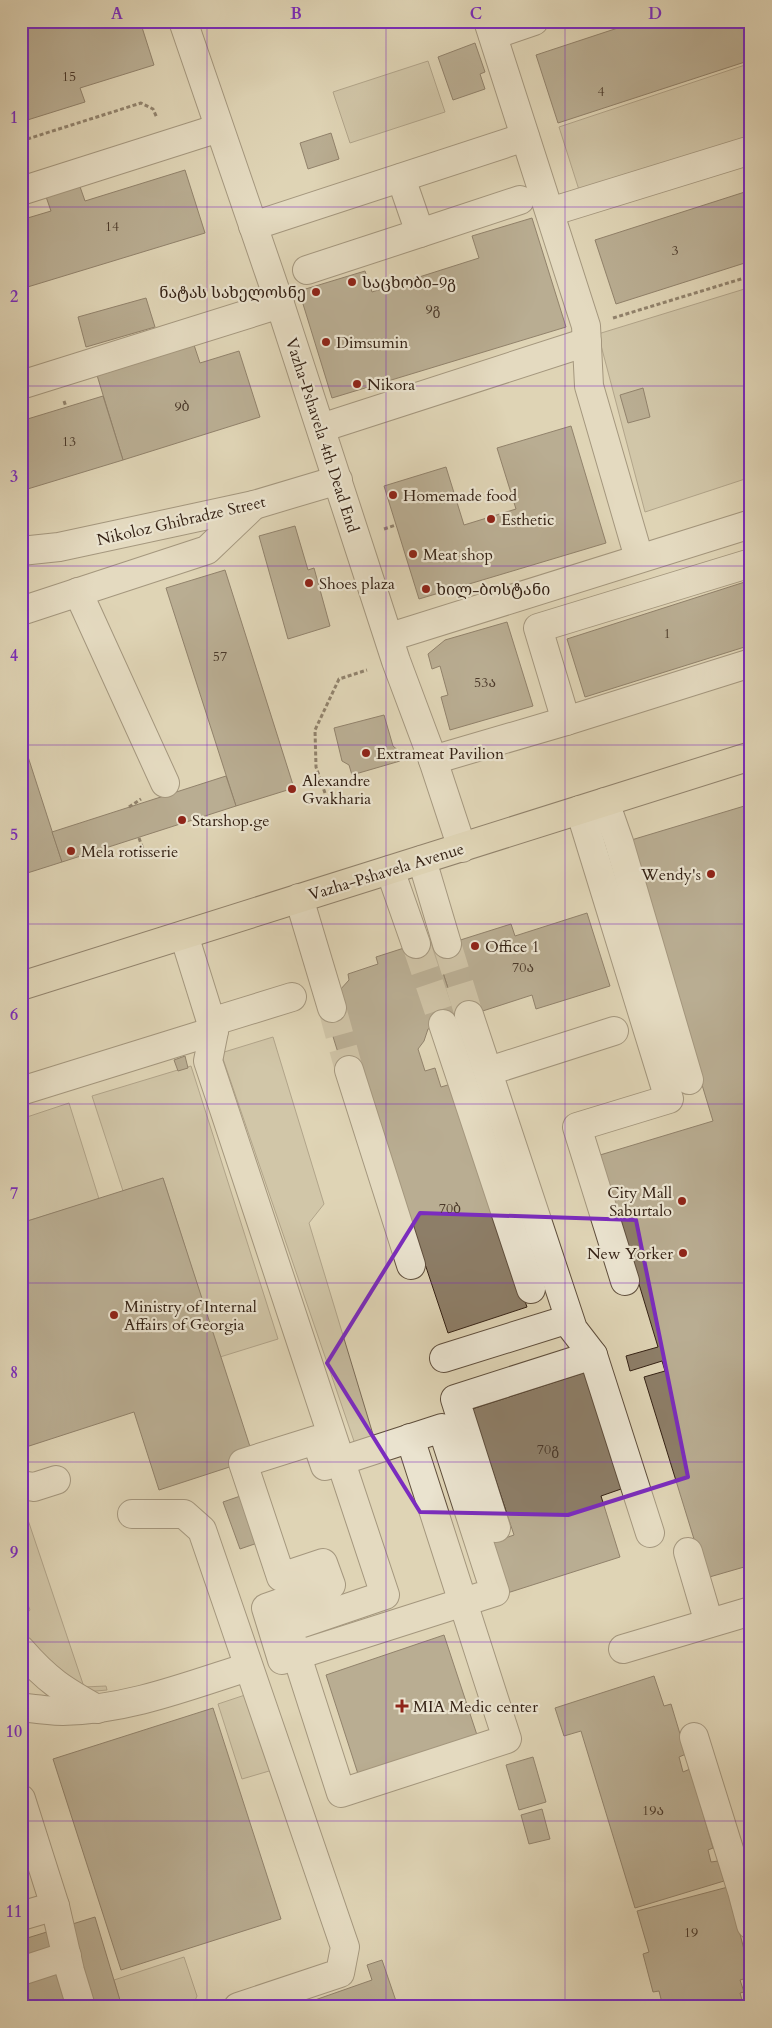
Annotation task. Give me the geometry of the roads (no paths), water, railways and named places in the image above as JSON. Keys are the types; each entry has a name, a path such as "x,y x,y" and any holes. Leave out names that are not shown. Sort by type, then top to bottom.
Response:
{"main road":[{"name":"Vazha-Pshavela Avenue","path":"21,986 751,756"}],"street":[{"name":"Vazha-Pshavela 4th Dead End","path":"183,21 280,304 393,649 462,848"},
{"path":"534,21 490,28 550,212 587,334 589,386 639,558"},
{"path":"21,191 219,128"},
{"path":"253,226 525,137"},
{"path":"550,212 751,150"},
{"path":"400,178 420,233"},
{"path":"307,270 520,200"},
{"path":"21,384 280,304"},
{"path":"321,428 587,334"},
{"name":"Nikoloz Ghibradze Street","path":"21,551 59,548 254,505 338,480"},
{"path":"21,611 207,550 254,505"},
{"path":"393,649 639,558 751,524"},
{"path":"566,721 538,628 751,563"},
{"path":"78,592 165,783"},
{"path":"433,760 566,721 751,663"},
{"path":"592,806 619,842 689,1080"},
{"path":"592,806 669,1099 576,1128 625,1281"},
{"path":"422,860 447,944"},
{"path":"390,870 416,944"},
{"path":"299,898 332,1008"},
{"path":"184,935 212,1027 208,1062 340,1461 385,1595 288,1628 296,1655 341,1793 507,1739 463,1601 410,1438 340,1461 325,1466 316,1440 243,1463 281,1577 323,1563 331,1585 266,1608 282,1660 296,1655 463,1601"},
{"path":"21,1091 212,1027 292,997"},
{"path":"469,1015 569,1318 573,1329 593,1355 650,1533"},
{"path":"443,1024 531,1289"},
{"path":"489,1071 614,1031"},
{"path":"349,1070 411,1265"},
{"path":"444,1358 569,1318"},
{"path":"496,1528 455,1399 593,1355"},
{"path":"21,1485 34,1487 56,1480"},
{"path":"132,1514 184,1514 202,1530 345,1947 340,1974 238,2007"},
{"path":"688,1552 709,1623"},
{"path":"623,1649 751,1611"},
{"path":"21,1650 40,1672 62,1690 97,1709"},
{"path":"21,1707 62,1711 97,1709 131,1703 248,1667"},
{"path":"694,1737 747,1889 751,1925"},
{"path":"21,1799 55,1906 81,2007"},
{"path":"21,1916 55,1906"},
{"path":"21,1971 67,1956"}],"tunnel":[{"path":"416,944 443,1024"},
{"path":"447,944 469,1015"},
{"path":"332,1008 349,1070"}],"place":[{"name":"საცხობი-9გ","path":"352,282"},
{"name":"ნატას სახელოსნე","path":"316,292"},
{"name":"Dimsumin","path":"326,342"},
{"name":"Nikora","path":"357,384"},
{"name":"Homemade food","path":"393,495"},
{"name":"Esthetic","path":"491,519"},
{"name":"Meat shop","path":"413,554"},
{"name":"Shoes plaza","path":"309,583"},
{"name":"ხილ-ბოსტანი","path":"426,589"},
{"name":"Extrameat Pavilion","path":"366,753"},
{"name":"Alexandre Gvakharia","path":"292,789"},
{"name":"Starshop.ge","path":"182,820"},
{"name":"Mela rotisserie","path":"71,851"},
{"name":"Wendy's","path":"711,874"},
{"name":"Office 1","path":"475,946"},
{"name":"City Mall Saburtalo","path":"682,1201"},
{"name":"New Yorker","path":"683,1253"},
{"name":"Ministry of Internal Affairs of Georgia","path":"114,1315"},
{"name":"MIA Medic center","path":"402,1706"}]}
